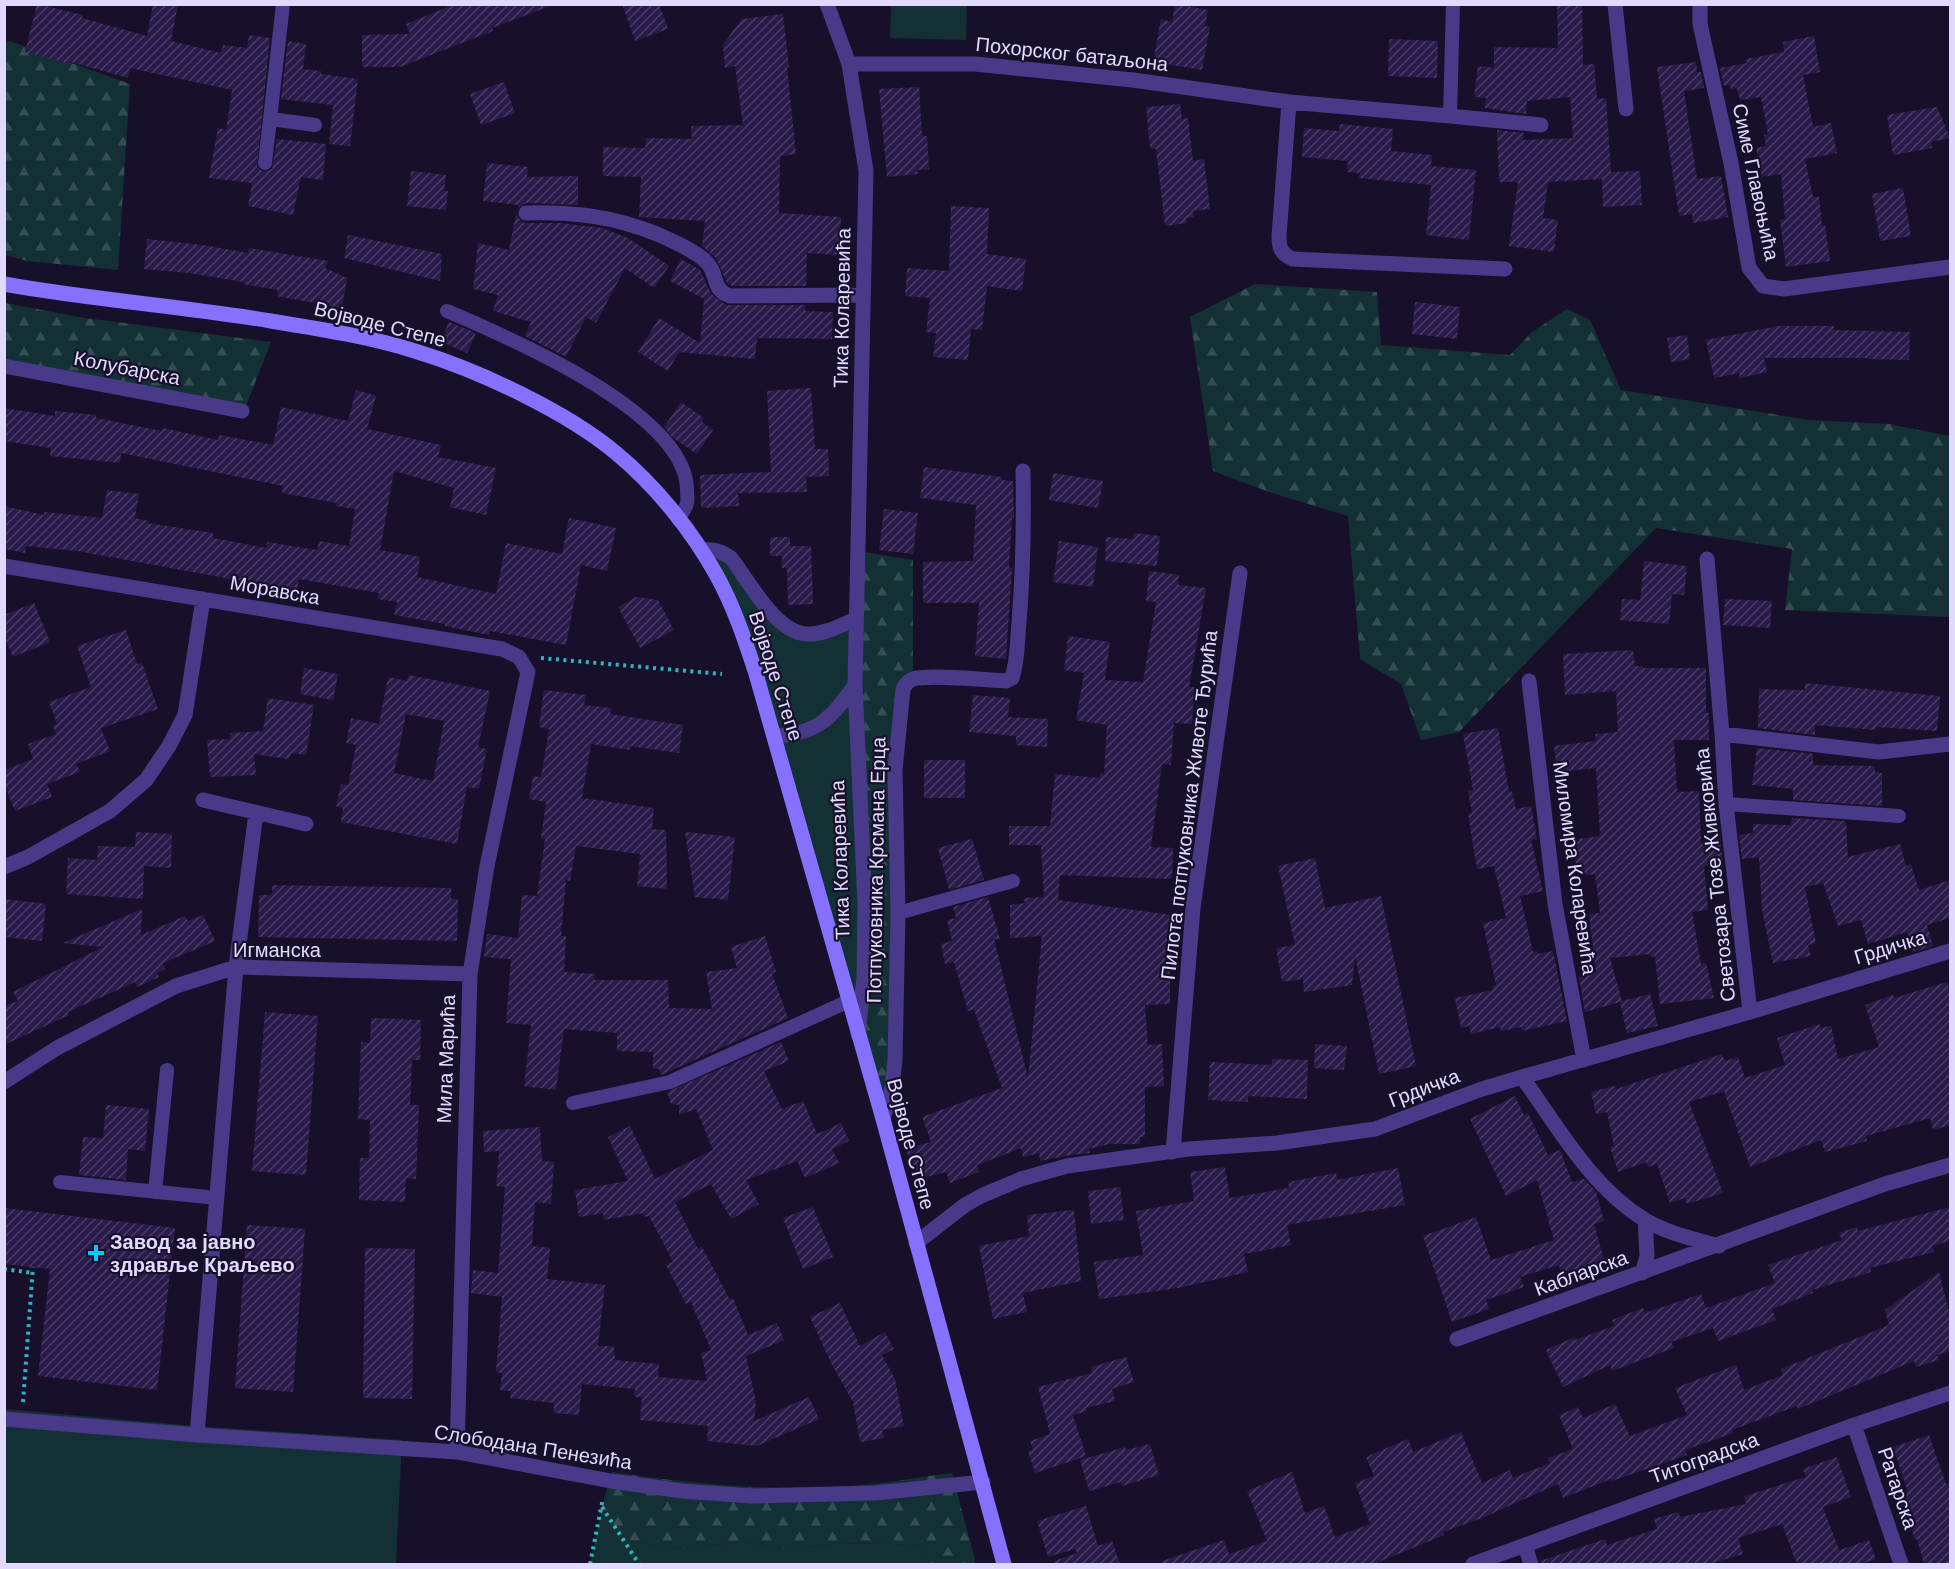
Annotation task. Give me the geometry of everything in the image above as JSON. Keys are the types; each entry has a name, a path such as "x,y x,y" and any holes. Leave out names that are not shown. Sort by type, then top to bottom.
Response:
{"street":[{"name":"Тика Коларевића","path":"827,4 849,64 866,171 855,685 864,904 864,977 858,1034"},
{"path":"1615,4 1626,110"},
{"name":"Симе Главоњића","path":"1700,4 1700,24 1731,163 1749,268 1763,286 1784,289 1950,267"},
{"name":"Похорског батаљона","path":"849,64 975,64 1133,80 1289,102 1541,126"},
{"path":"1289,102 1279,236 1280,250 1287,256 1293,259 1505,269"},
{"path":"526,213 588,214 614,219 644,229 685,247 702,258 713,270 717,287 721,293 730,296 863,295"},
{"name":"Војводе Степе","path":"4,284 272,321 342,334 418,352 495,382 598,439 628,463 678,519 701,550 737,617 774,736 883,1119 1005,1564"},
{"name":"Колубарска","path":"4,366 242,411"},
{"name":"Потпуковника Крсмана Ерца","path":"883,1119 892,1088 895,1060 898,913 895,770 903,689 913,679 1006,681 1012,678 1020,612 1024,528 1023,471"},
{"path":"701,550 712,549 732,558 767,608 785,625 796,631 806,634 829,631 856,619"},
{"name":"Светозара Тозе Живковића","path":"1707,559 1726,804 1750,1012"},
{"name":"Моравска","path":"4,566 502,649 519,657"},
{"name":"Пилота потпуковника Животе Ђурића","path":"1173,1152 1193,908 1240,573"},
{"path":"4,867 28,857 110,811 146,780 170,746 185,715 203,599"},
{"name":"Мила Марића","path":"457,1452 470,974 487,866 528,672 519,657"},
{"name":"Миломира Коларевића","path":"1529,681 1556,904 1584,1060"},
{"path":"774,736 808,731 818,726 842,703 855,685"},
{"name":"Светозара Тозе Живковића","path":"1722,734 1879,752 1950,744"},
{"path":"203,800 306,824"},
{"path":"197,1435 236,967 256,813"},
{"name":"Грдичка","path":"916,1243 981,1196 1021,1179 1067,1166 1173,1152 1277,1143 1375,1129 1479,1090 1750,1012 1950,951"},
{"name":"Игманска","path":"4,1082 57,1048 176,986 236,967 470,974"},
{"path":"1522,1077 1597,1182 1645,1220 1684,1236 1719,1246"},
{"name":"Кабларска","path":"1457,1339 1885,1184 1950,1165"},
{"path":"1642,1273 1647,1256 1645,1220"},
{"name":"Титоградска","path":"1473,1564 1854,1425 1950,1393"},
{"name":"Слободана Пенезића","path":"4,1419 197,1435 457,1452 605,1480 682,1491 752,1496 875,1493 983,1482"},
{"name":"Ратарска","path":"1854,1425 1901,1564"},
{"path":"1525,1546 1531,1564"}],"lane":[{"path":"265,163 283,4"},
{"path":"1450,116 1453,4"},
{"path":"271,119 315,125"},
{"path":"447,310 547,356 613,396 641,418 669,445 682,466 687,484 687,504 678,519"},
{"path":"1726,804 1899,816"},
{"path":"898,913 1013,881"},
{"path":"573,1103 670,1082 849,1001"},
{"path":"155,1192 167,1070"},
{"path":"60,1182 217,1198"}],"path":[{"path":"519,657 722,674"},
{"path":"4,1269 33,1270 21,1420"},
{"path":"590,1564 605,1480"},
{"path":"602,1506 639,1564"}],"green space":[{"path":"891,5 967,5 966,40 890,38"},
{"path":"10,41 130,84 118,270 27,261 5,255 4,43"},
{"path":"1255,284 1377,292 1381,345 1510,355 1532,332 1567,309 1590,320 1621,390 1809,420 1888,424 1950,436 1950,617 1785,610 1792,549 1656,528 1459,732 1421,740 1401,684 1360,659 1348,516 1272,493 1213,471 1190,317"},
{"path":"5,303 85,318 271,342 245,408 5,366"},
{"path":"713,549 796,631 856,619 865,904 858,1034 774,736 718,578"},
{"path":"858,551 913,560 913,679 903,689 895,1060 883,1119 858,1034"},
{"path":"4,1409 195,1426 402,1440 396,1564 5,1564"},
{"path":"612,1472 677,1481 775,1488 841,1487 952,1473 976,1564 930,1564 921,1546 883,1543 833,1544 791,1549 743,1542 672,1549 621,1538 602,1506"},
{"path":"602,1506 621,1538 672,1549 743,1542 791,1549 833,1544 883,1543 921,1546 930,1564 590,1564"}],"building":[{"path":"37,4 83,15 82,18 147,36 153,4 178,4 171,41 221,53 223,45 247,48 249,35 270,38 257,166 263,172 272,169 277,139 326,144 323,180 301,177 293,215 248,206 252,183 209,178 218,128 226,130 232,90 130,68 128,78 25,52"},
{"path":"455,4 549,4 550,6 400,67 362,67 362,35 410,34 406,24"},
{"path":"622,4 659,4 668,29 635,41"},
{"path":"1175,4 1208,10 1205,26 1210,27 1202,70 1153,62 1161,19 1172,22"},
{"path":"1557,4 1582,4 1583,65 1594,64 1597,99 1606,98 1611,172 1640,171 1642,205 1603,207 1602,179 1548,182 1543,218 1558,220 1554,252 1509,246 1518,182 1499,182 1497,130 1524,133 1523,140 1573,138 1570,97 1527,101 1526,114 1485,108 1486,98 1474,97 1478,66 1494,68 1494,47 1558,48"},
{"path":"783,14 796,154 780,156 779,213 841,217 839,255 807,253 806,286 732,286 727,283 716,258 702,246 705,221 639,217 641,177 603,176 603,147 645,148 646,138 692,139 691,126 743,125 735,66 725,68 723,45 741,19"},
{"path":"1814,36 1820,72 1803,75 1813,127 1831,123 1837,153 1805,159 1813,197 1819,197 1822,226 1825,225 1830,261 1786,267 1780,220 1785,219 1781,174 1762,177 1756,148 1766,146 1764,135 1768,134 1761,97 1740,100 1737,88 1731,89 1730,85 1724,86 1720,68 1747,63 1746,59 1784,52 1783,42"},
{"path":"1389,39 1438,41 1437,78 1388,76"},
{"path":"288,41 306,44 303,69 358,79 350,146 329,144 333,105 281,99"},
{"path":"1696,62 1697,72 1701,72 1704,88 1684,91 1697,179 1721,176 1728,217 1693,223 1692,214 1679,216 1657,67"},
{"path":"504,82 515,113 481,125 470,94"},
{"path":"919,87 922,136 927,136 929,169 917,170 918,174 887,177 879,89"},
{"path":"1180,104 1182,119 1188,118 1193,161 1204,159 1210,209 1193,211 1194,217 1186,218 1187,223 1165,226 1156,149 1150,149 1146,107"},
{"path":"1937,107 1950,138 1931,142 1932,148 1893,155 1887,115"},
{"path":"1340,124 1393,129 1391,151 1432,155 1431,166 1476,170 1469,240 1426,235 1431,185 1359,178 1360,173 1347,172 1348,161 1302,157 1304,128 1339,131"},
{"path":"487,163 528,167 527,177 578,176 578,205 526,203 518,208 518,205 483,201"},
{"path":"411,171 446,175 444,191 448,191 446,210 407,206"},
{"path":"1903,188 1911,236 1880,241 1872,194"},
{"path":"951,206 989,208 987,254 1026,259 1022,291 987,286 982,330 971,329 968,360 933,357 936,333 926,332 930,298 905,296 907,268 949,271"},
{"path":"516,214 525,223 560,223 602,228 628,238 669,266 654,288 625,268 596,323 586,317 566,357 525,336 531,322 493,311 498,295 473,289 478,243 509,250"},
{"path":"348,235 442,254 440,281 344,258"},
{"path":"147,239 248,253 249,248 328,261 325,268 347,278 342,308 277,296 278,290 243,284 244,282 189,273 144,269"},
{"path":"681,259 700,270 711,294 726,305 805,305 805,311 833,312 832,339 757,338 755,359 679,352 668,371 638,352 659,318 700,343 704,299 670,281"},
{"path":"1415,302 1460,307 1457,339 1412,334"},
{"path":"449,322 476,333 467,353 440,341"},
{"path":"1779,326 1834,326 1834,330 1910,332 1909,360 1764,358 1767,372 1740,378 1739,373 1714,378 1706,340"},
{"path":"1687,335 1690,359 1671,362 1667,338"},
{"path":"811,388 815,449 828,449 829,476 806,477 807,492 738,493 739,506 701,508 700,475 771,472 767,391"},
{"path":"356,390 376,396 367,429 441,445 438,457 496,468 486,515 450,507 454,488 394,471 380,550 420,557 417,577 496,594 506,543 562,554 569,518 616,528 607,571 581,565 566,645 490,631 489,635 394,615 397,602 377,599 379,593 299,579 297,591 77,551 26,546 25,553 4,549 4,506 44,515 44,512 102,518 107,490 139,494 135,518 149,521 148,523 213,533 213,538 266,548 267,542 317,550 319,541 349,546 355,509 336,506 337,503 282,493 283,486 121,453 120,463 50,456 51,448 4,441 4,408 55,416 55,411 96,415 96,418 162,431 163,428 218,440 219,435 273,445 281,407 348,421"},
{"path":"681,402 704,418 702,422 713,430 697,454 672,437 664,427"},
{"path":"924,467 1002,477 1002,480 1013,481 1014,517 1012,517 1009,567 1012,568 1006,659 975,656 979,603 923,603 923,562 973,561 976,505 920,498"},
{"path":"1053,473 1103,481 1098,508 1049,500"},
{"path":"884,509 918,513 913,554 879,550"},
{"path":"1134,533 1160,536 1157,566 1105,561 1106,537 1133,539"},
{"path":"770,537 790,537 790,546 811,546 813,604 788,605 787,568 782,568 782,556 770,556"},
{"path":"1059,541 1098,547 1093,587 1053,582"},
{"path":"1644,561 1687,566 1684,595 1672,594 1669,624 1620,620 1622,599 1640,600"},
{"path":"1149,571 1179,575 1178,585 1206,588 1189,687 1194,687 1192,724 1174,723 1171,765 1162,764 1151,847 1173,848 1172,879 1060,875 1058,900 1180,916 1176,948 1170,947 1170,1004 1145,1005 1148,1045 1162,1044 1164,1086 1145,1087 1145,1137 1140,1137 1140,1144 1110,1144 1089,1149 1090,1153 1040,1161 1039,1153 1023,1157 1021,1148 977,1165 979,1172 950,1183 946,1172 914,1180 906,1148 931,1142 922,1117 1002,1088 974,1010 968,1011 954,962 945,964 941,944 952,941 947,920 956,918 953,907 988,897 1000,939 994,939 1028,1078 1042,936 1010,938 1010,905 1025,903 1024,898 1044,897 1041,845 1009,845 1009,826 1050,826 1055,774 1100,778 1100,773 1104,774 1107,725 1076,720 1084,673 1064,670 1068,636 1110,642 1105,680 1143,682 1156,602 1146,601"},
{"path":"636,597 658,600 674,630 640,648 618,607"},
{"path":"1725,599 1772,601 1770,628 1723,625"},
{"path":"34,603 50,642 13,657 4,636 4,615"},
{"path":"126,630 137,664 142,663 158,709 101,728 110,751 76,764 80,772 47,784 52,797 15,811 4,783 4,770 33,759 28,744 56,734 53,726 57,724 49,702 91,687 77,646"},
{"path":"1633,650 1635,666 1643,666 1643,668 1706,668 1706,713 1709,713 1709,740 1674,740 1677,792 1699,791 1701,842 1720,839 1723,863 1704,866 1708,910 1692,912 1701,964 1706,963 1714,998 1660,1004 1655,956 1651,957 1650,954 1610,958 1622,1001 1650,994 1658,1026 1627,1033 1620,1002 1585,1012 1579,977 1596,972 1589,914 1600,913 1595,874 1578,876 1572,840 1600,836 1596,768 1557,772 1554,746 1596,741 1595,734 1618,732 1616,691 1565,695 1563,654"},
{"path":"304,668 338,674 333,700 300,694"},
{"path":"409,675 490,691 478,747 487,749 479,789 467,787 457,844 341,822 343,808 336,806 341,784 348,785 356,745 346,743 351,718 379,724 388,677 407,681","holes":["406,714 444,721 433,781 394,773"]},
{"path":"1805,683 1940,696 1937,731 1876,727 1876,730 1815,725 1815,735 1758,728 1759,689 1805,690"},
{"path":"544,690 586,695 584,705 611,708 610,714 683,725 679,753 630,746 630,750 591,744 582,798 654,808 652,829 666,830 667,889 637,886 640,854 576,846 570,881 566,880 561,936 566,936 564,972 595,974 594,980 668,980 669,1008 712,1009 706,972 737,968 731,947 765,936 776,972 772,973 788,1018 661,1075 659,1069 653,1069 653,1052 617,1051 617,1033 564,1029 556,1090 524,1086 531,1025 506,1023 511,959 484,957 487,934 518,938 522,895 537,896 545,839 541,838 546,802 529,799 533,776 541,777 549,729 539,727"},
{"path":"973,695 1010,698 1008,717 1048,719 1047,747 1016,745 1016,736 969,732"},
{"path":"268,698 314,705 306,755 292,753 288,759 254,754 256,775 210,777 207,740 230,739 230,733 263,731"},
{"path":"1498,728 1509,792 1512,791 1516,809 1531,806 1537,839 1531,840 1543,891 1520,896 1533,952 1537,951 1537,954 1553,951 1567,1021 1522,1031 1521,1027 1501,1031 1500,1027 1471,1034 1469,1026 1461,1028 1455,998 1493,990 1492,986 1496,985 1483,923 1506,918 1494,866 1477,869 1468,814 1472,813 1468,791 1473,790 1463,734"},
{"path":"1757,748 1813,754 1813,765 1875,766 1875,772 1882,773 1882,806 1793,800 1793,789 1752,785"},
{"path":"924,760 965,760 965,798 924,798"},
{"path":"1792,818 1846,821 1848,857 1900,844 1906,866 1911,864 1919,890 1950,880 1950,918 1927,925 1933,946 1913,952 1907,932 1868,944 1861,920 1838,926 1823,883 1805,887 1816,943 1808,945 1811,956 1773,963 1762,910 1759,857 1742,859 1739,835 1753,833 1753,824 1791,825"},
{"path":"136,832 172,834 171,868 144,866 143,899 66,894 68,858 97,860 98,846 135,847"},
{"path":"685,832 735,837 728,900 695,897"},
{"path":"972,839 984,880 949,890 938,848"},
{"path":"1315,858 1325,908 1381,896 1416,1066 1379,1074 1355,956 1352,985 1304,992 1303,979 1282,982 1276,948 1295,945 1278,866"},
{"path":"272,885 451,888 451,899 458,899 457,941 258,937 259,895 272,895"},
{"path":"4,899 46,904 42,941 4,937"},
{"path":"142,909 141,935 185,916 188,921 203,915 215,941 163,963 165,969 157,973 159,977 137,987 135,982 68,1012 69,1015 4,1045 4,1006 18,1001 13,992 103,947 63,943"},
{"path":"1947,982 1950,993 1950,1125 1933,1130 1930,1118 1866,1136 1867,1141 1825,1152 1821,1140 1750,1167 1724,1091 1689,1102 1723,1193 1687,1204 1685,1198 1670,1203 1657,1164 1648,1167 1646,1162 1618,1172 1610,1147 1614,1146 1607,1112 1596,1114 1591,1092 1615,1086 1616,1089 1722,1054 1725,1061 1738,1057 1745,1078 1785,1065 1777,1038 1820,1024 1820,1028 1831,1026 1838,1059 1879,1047 1865,1005 1893,995 1894,998"},
{"path":"265,1012 318,1016 306,1175 252,1171"},
{"path":"371,1018 421,1020 420,1060 412,1060 410,1105 419,1105 416,1179 406,1178 405,1202 359,1200 360,1158 369,1158 370,1120 358,1119 361,1042 370,1043"},
{"path":"781,1042 789,1061 764,1071 782,1109 803,1101 817,1134 841,1123 849,1141 832,1149 839,1163 805,1178 797,1161 746,1180 759,1204 731,1219 711,1184 675,1202 698,1249 702,1247 730,1300 733,1298 748,1335 777,1323 784,1340 746,1356 756,1402 754,1421 809,1397 819,1419 757,1446 707,1441 708,1426 640,1420 642,1397 634,1397 635,1389 582,1384 579,1415 554,1413 554,1403 510,1398 511,1391 500,1390 502,1373 496,1372 502,1297 471,1293 473,1270 498,1273 505,1187 496,1186 499,1151 484,1152 483,1131 540,1127 542,1161 554,1162 551,1204 535,1202 532,1246 550,1248 547,1279 605,1285 598,1346 614,1346 615,1360 659,1364 658,1377 707,1381 701,1353 711,1350 691,1302 686,1304 666,1265 673,1262 649,1216 644,1217 643,1213 604,1220 603,1213 579,1217 575,1190 628,1181 608,1137 630,1126 655,1179 713,1150 696,1109 679,1115 679,1105 671,1104 667,1092"},
{"path":"1315,1044 1347,1046 1344,1070 1314,1068"},
{"path":"1272,1059 1308,1060 1307,1099 1248,1096 1248,1102 1208,1100 1210,1062 1272,1065"},
{"path":"1515,1096 1524,1115 1528,1113 1548,1155 1560,1150 1572,1182 1584,1179 1596,1192 1604,1221 1594,1224 1605,1263 1597,1265 1599,1271 1576,1278 1574,1269 1561,1273 1559,1265 1520,1277 1524,1287 1486,1300 1489,1309 1452,1322 1423,1236 1476,1217 1491,1260 1554,1240 1537,1180 1506,1196 1470,1119"},
{"path":"106,1105 149,1109 145,1151 128,1149 126,1180 79,1175 83,1137 103,1138"},
{"path":"1225,1167 1230,1198 1289,1188 1288,1182 1336,1173 1337,1180 1398,1168 1405,1205 1287,1225 1291,1245 1244,1254 1248,1272 1178,1288 1099,1299 1094,1262 1143,1255 1136,1211 1194,1201 1190,1172"},
{"path":"1120,1187 1124,1220 1091,1224 1088,1191"},
{"path":"813,1207 833,1257 803,1269 783,1218"},
{"path":"1950,1207 1950,1241 1932,1246 1934,1252 1870,1268 1871,1272 1812,1290 1813,1293 1772,1309 1776,1320 1718,1341 1713,1328 1671,1342 1674,1348 1612,1371 1610,1365 1563,1387 1546,1350 1574,1337 1575,1340 1614,1326 1612,1320 1643,1308 1645,1313 1701,1294 1706,1308 1775,1283 1768,1265 1842,1240 1839,1233 1857,1227 1858,1231"},
{"path":"4,1208 175,1228 157,1390 38,1376 50,1269 4,1264"},
{"path":"1074,1210 1081,1281 1023,1293 1027,1312 993,1319 979,1246 1029,1236 1027,1215"},
{"path":"247,1225 305,1229 293,1392 235,1388"},
{"path":"365,1248 415,1249 412,1399 363,1398"},
{"path":"1939,1272 1950,1316 1950,1351 1937,1355 1939,1360 1916,1367 1914,1361 1798,1409 1797,1406 1732,1430 1733,1433 1685,1450 1687,1455 1612,1481 1611,1479 1563,1498 1558,1484 1482,1518 1443,1532 1444,1535 1374,1564 1163,1564 1162,1561 1224,1540 1229,1554 1267,1541 1247,1491 1292,1472 1305,1513 1324,1506 1335,1537 1370,1524 1355,1483 1374,1476 1366,1457 1408,1439 1413,1452 1461,1432 1482,1483 1510,1470 1513,1478 1550,1463 1548,1458 1573,1449 1559,1415 1578,1407 1583,1418 1615,1404 1630,1436 1687,1415 1675,1388 1736,1365 1744,1390 1783,1375 1781,1369 1889,1325 1885,1310"},
{"path":"840,1303 860,1346 885,1332 894,1349 882,1355 895,1379 904,1426 882,1430 884,1438 860,1442 853,1402 831,1363 810,1317"},
{"path":"1126,1357 1134,1382 1112,1389 1115,1401 1086,1408 1087,1411 1073,1415 1086,1456 1035,1473 1028,1451 1033,1450 1030,1441 1050,1434 1038,1387 1092,1373 1091,1367"},
{"path":"1929,1435 1946,1484 1950,1483 1950,1564 1924,1564 1906,1512 1900,1514 1896,1496 1908,1492 1893,1447"},
{"path":"1150,1444 1159,1475 1122,1486 1121,1482 1089,1491 1080,1460 1125,1447 1126,1450"},
{"path":"1837,1457 1851,1497 1823,1507 1839,1550 1869,1540 1876,1559 1861,1564 1797,1564 1782,1524 1738,1538 1743,1554 1710,1564 1541,1564 1540,1561 1605,1539 1607,1545 1657,1529 1654,1519 1678,1512 1680,1517 1746,1504 1744,1496 1806,1477 1803,1469"},
{"path":"1086,1506 1098,1546 1112,1541 1120,1564 1054,1564 1054,1561 1077,1553 1075,1549 1048,1557 1037,1521"}],"place":[{"name":"Завод за јавно здравље Краљево","path":"96,1253"}]}
